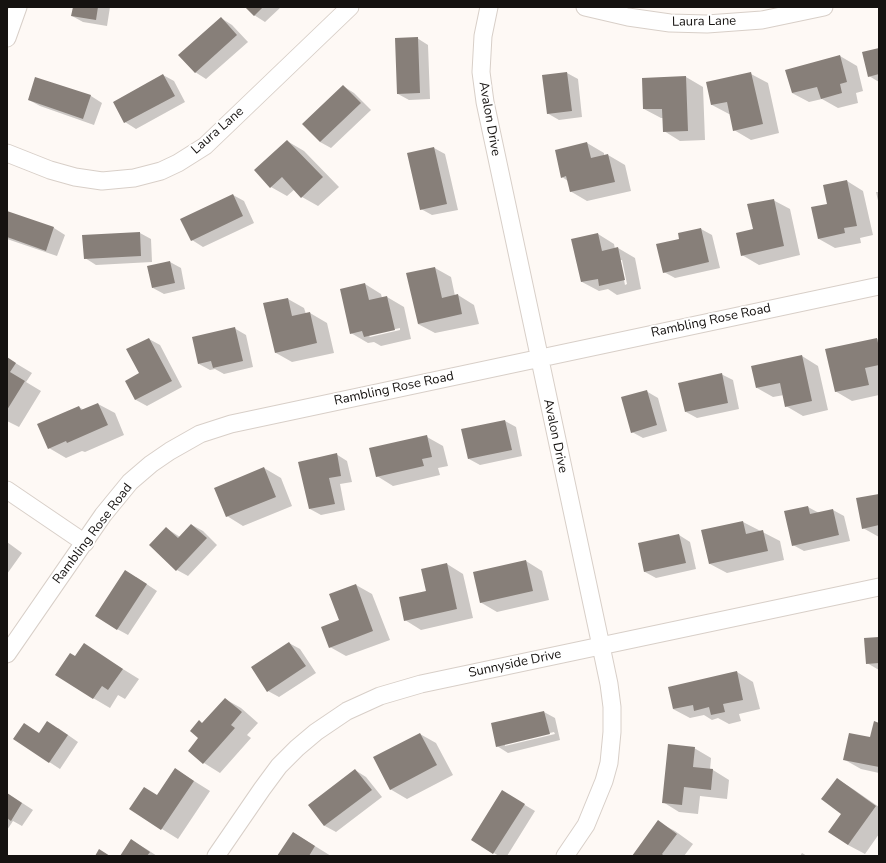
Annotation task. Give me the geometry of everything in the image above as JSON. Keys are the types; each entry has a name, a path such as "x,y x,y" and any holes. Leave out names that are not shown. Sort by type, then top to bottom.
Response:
{"street":[{"path":"7,38 18,7"},
{"name":"Laura Lane","path":"7,153 50,170 75,177 102,181 134,178 161,171 178,163 205,146 350,7"},
{"name":"Avalon Drive","path":"489,7 483,36 481,72 484,102 601,646 612,707 612,732 609,763 599,795 586,825 565,856"},
{"name":"Laura Lane","path":"585,7 628,17 670,23 707,24 762,20 824,7"},
{"name":"Rambling Rose Road","path":"7,654 103,514 130,482 170,450 200,434 231,424 879,286"},
{"path":"7,490 84,543"},
{"name":"Sunnyside Drive","path":"216,856 262,788 297,748 316,732 347,712 380,696 421,684 879,586"}],"building":[{"path":"73,7 98,7 96,20 71,16"},
{"path":"245,7 263,7 254,16"},
{"path":"221,17 237,35 195,73 178,55"},
{"path":"418,37 420,93 397,94 395,38"},
{"path":"879,48 879,74 868,77 862,52"},
{"path":"840,55 847,82 840,84 842,93 821,99 817,87 792,93 785,70"},
{"path":"567,72 572,111 547,114 542,75"},
{"path":"751,72 763,124 733,131 727,102 711,105 706,82"},
{"path":"163,74 175,96 124,123 113,102"},
{"path":"686,76 688,131 663,132 662,109 643,109 642,78"},
{"path":"35,77 91,95 83,119 28,100"},
{"path":"343,85 361,103 320,142 302,124"},
{"path":"287,140 323,177 301,198 282,177 270,188 254,170"},
{"path":"587,142 591,158 608,154 615,182 570,192 566,176 561,178 555,150"},
{"path":"434,147 447,204 420,210 407,153"},
{"path":"847,180 857,226 844,228 845,233 818,239 811,207 827,204 823,185"},
{"path":"233,194 243,216 191,241 180,219"},
{"path":"774,199 784,246 741,256 736,233 753,229 747,204"},
{"path":"7,211 54,227 46,251 7,237"},
{"path":"701,228 709,262 663,273 656,244 679,239 678,233"},
{"path":"140,232 141,256 84,259 82,235"},
{"path":"598,233 602,251 618,247 625,280 599,286 598,279 581,282 571,239"},
{"path":"170,261 175,283 152,288 147,266"},
{"path":"435,267 442,298 458,294 462,314 418,324 406,273"},
{"path":"365,283 369,300 387,296 395,330 364,337 362,331 350,334 340,289"},
{"path":"288,298 292,316 310,312 317,343 275,353 263,303"},
{"path":"235,327 243,361 213,368 211,361 198,364 192,337"},
{"path":"149,338 172,381 135,400 125,381 139,373 126,349"},
{"path":"877,338 879,348 879,365 865,368 869,385 835,392 825,349"},
{"path":"802,355 812,401 785,407 780,383 756,388 751,366"},
{"path":"7,357 16,363 10,372 25,381 7,410"},
{"path":"722,373 728,403 685,412 678,383"},
{"path":"647,390 657,425 631,433 621,397"},
{"path":"98,403 108,425 67,443 66,441 48,449 37,424 79,406 81,410"},
{"path":"505,420 512,450 468,459 461,429"},
{"path":"427,435 432,457 422,459 424,466 376,477 369,448"},
{"path":"337,453 341,476 329,478 335,504 309,509 298,462"},
{"path":"264,467 276,497 226,517 214,488"},
{"path":"879,494 879,525 862,529 856,498"},
{"path":"808,506 810,514 833,509 839,535 792,546 784,511"},
{"path":"743,521 746,534 763,530 768,551 709,564 701,530"},
{"path":"191,524 207,538 176,571 149,545 166,527 178,538"},
{"path":"679,534 686,563 644,572 638,543"},
{"path":"526,560 533,591 480,603 473,572"},
{"path":"447,563 457,609 404,621 399,597 426,591 421,569"},
{"path":"125,570 147,584 117,630 95,616"},
{"path":"356,584 373,631 329,648 321,627 339,620 329,594"},
{"path":"879,637 879,663 866,664 864,638"},
{"path":"289,642 306,666 267,692 251,667"},
{"path":"84,643 123,669 108,690 102,686 93,699 55,675 70,653 75,656"},
{"path":"737,671 743,700 723,704 725,712 711,715 709,707 694,711 693,705 673,709 668,687"},
{"path":"225,698 242,712 231,725 235,728 203,764 188,751 198,738 190,731 199,720 202,723"},
{"path":"544,711 550,734 496,747 491,723"},
{"path":"47,721 68,735 49,763 13,739 24,723 39,733"},
{"path":"874,721 879,723 879,767 843,760 849,733 870,737"},
{"path":"420,733 437,765 390,790 373,757"},
{"path":"668,744 695,747 693,767 713,769 711,790 684,787 682,805 662,803"},
{"path":"175,768 194,781 161,830 129,809 144,787 157,795"},
{"path":"355,769 372,790 324,826 308,805"},
{"path":"837,778 876,806 848,845 828,832 841,814 821,799"},
{"path":"502,790 525,804 493,854 471,840"},
{"path":"7,793 22,803 11,821 7,818"},
{"path":"658,820 677,834 662,854 664,856 632,856"},
{"path":"293,832 315,846 309,856 277,856"},
{"path":"131,839 150,852 147,856 120,856"},
{"path":"99,849 110,856 95,856"}]}
